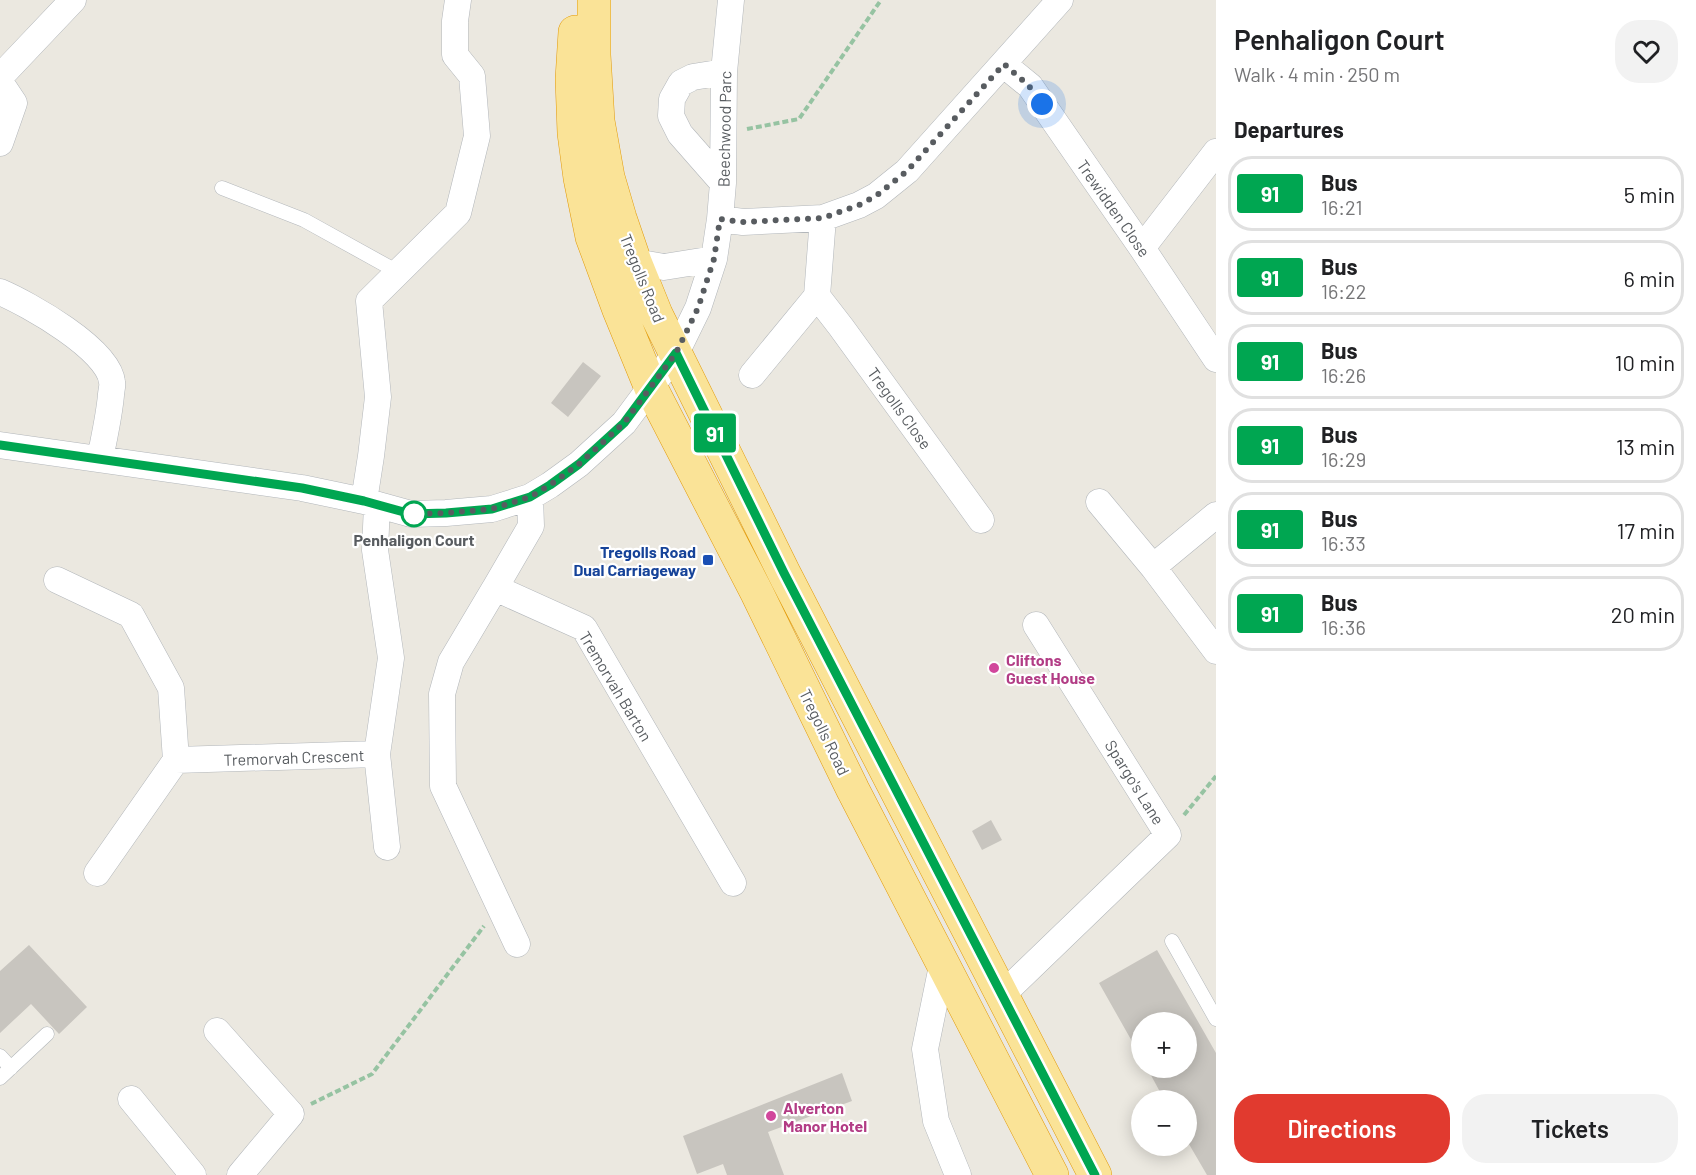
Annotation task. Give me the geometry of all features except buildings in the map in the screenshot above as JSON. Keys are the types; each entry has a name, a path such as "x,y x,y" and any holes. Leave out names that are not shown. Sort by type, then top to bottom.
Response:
{"highway":[{"name":"Tregolls Road","path":"579,0 575,18 572,79 574,133 592,237 619,310 651,388 1052,1175"},
{"name":"Tregolls Road","path":"594,0 594,55 598,121 608,177 634,262 656,314 784,573 1095,1175"}],"street":[{"path":"0,77 73,0"},
{"path":"370,503 371,456 378,396 369,301 458,213 477,136 472,76 455,55 455,21 458,0"},
{"name":"Beechwood Parc","path":"0,445 302,488 411,514 492,509 530,497 550,485 579,464 624,423 676,353 698,308 714,259 720,219 723,183 724,72 731,0"},
{"path":"720,219 743,222 823,218 876,196 907,171 1060,0"},
{"name":"Trewidden Close","path":"1004,64 1029,86 1216,359"},
{"path":"723,183 680,134 671,116 672,99 681,82 693,77 724,72"},
{"path":"0,82 14,103 0,143"},
{"path":"1142,248 1216,152"},
{"path":"752,375 817,297 823,218"},
{"path":"634,262 664,267 714,259"},
{"path":"0,292 65,329 97,354 106,367 112,380 110,412 100,459"},
{"name":"Tregolls Close","path":"817,297 981,520"},
{"path":"517,944 443,786 442,694 451,662 531,526 530,497"},
{"path":"1099,502 1153,567 1216,651"},
{"name":"Tremorvah Crescent","path":"176,760 377,754 391,658 370,503"},
{"path":"1153,567 1216,515"},
{"path":"57,580 131,615 171,688 176,760 97,873"},
{"name":"Tremorvah Barton","path":"495,588 584,628 733,882"},
{"name":"Spargo's Lane","path":"1002,995 1168,835 1036,625"},
{"path":"377,754 387,847"},
{"path":"943,961 925,1049 936,1120 958,1175"},
{"path":"217,1032 291,1114 240,1175"},
{"path":"131,1099 193,1175"}],"lane":[{"path":"222,188 304,220 398,272"},
{"path":"1172,941 1216,1019"},
{"path":"0,1078 47,1034"},
{"path":"0,1056 11,1068"}],"path":[{"path":"724,133 799,119 881,0"},
{"path":"1168,835 1216,776"},
{"path":"291,1114 372,1074 499,906"}],"bus line":[{"name":"91","path":"0,445 302,488 411,514 492,509 530,497 579,464 624,423 676,353 784,573 1095,1175"}],"place":[{"name":"Penhaligon Court","path":"414,514"},
{"name":"Tregolls Road Dual Carriageway","path":"708,560"},
{"name":"Cliftons Guest House","path":"994,668"},
{"name":"Alverton Manor Hotel","path":"771,1116"}],"route":[{"path":"414,514 411,514 492,509 530,497 579,464 624,423 676,353 698,308 714,259 720,219 743,222 823,218 842,213 876,196 907,171 1004,64 1029,86 1042,104"}]}
